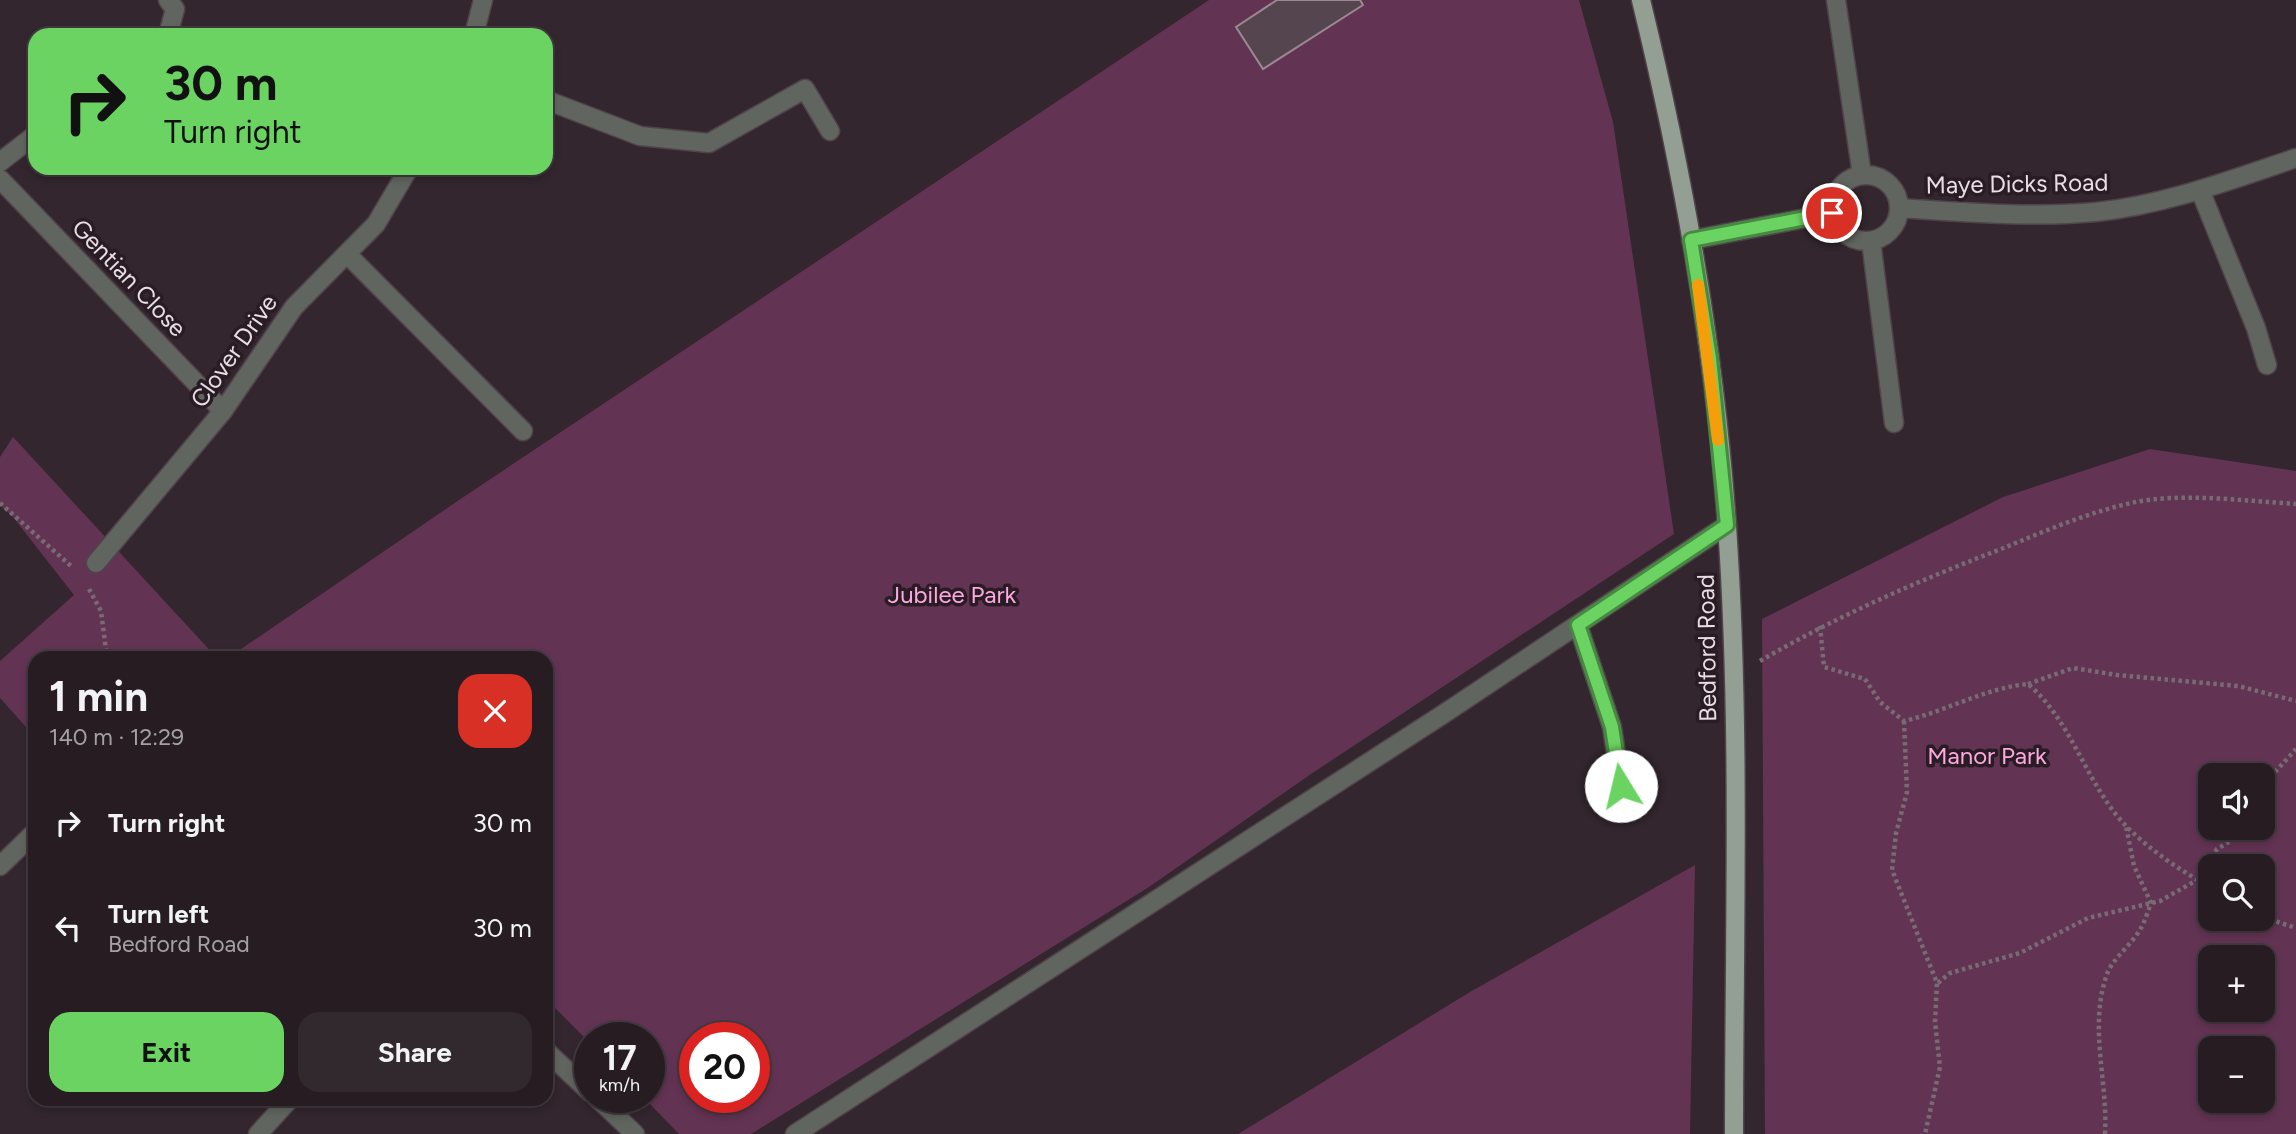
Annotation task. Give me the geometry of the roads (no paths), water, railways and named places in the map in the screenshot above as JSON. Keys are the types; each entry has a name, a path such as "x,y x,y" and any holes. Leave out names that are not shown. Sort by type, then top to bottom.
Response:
{"main road":[{"name":"Bedford Road","path":"1641,0 1666,101 1691,240 1710,358 1727,525 1733,676 1734,1134"}],"street":[{"path":"168,0 175,9 170,28"},
{"path":"476,28 482,0"},
{"path":"1836,0 1862,175"},
{"path":"553,103 640,136 709,143 806,89 830,131"},
{"path":"0,162 28,140"},
{"name":"Maye Dicks Road","path":"1899,208 1982,213 2096,212 2200,190 2296,158"},
{"name":"Clover Drive","path":"96,563 223,411 293,307 376,224 405,175"},
{"path":"1862,175 1873,176 1886,182 1897,198 1899,208 1892,229 1871,242 1847,236 1832,213 1834,197 1842,185 1862,175"},
{"name":"Gentian Close","path":"0,179 223,411"},
{"path":"2200,190 2252,317 2267,365"},
{"path":"1691,240 1832,213"},
{"path":"1871,242 1895,423"},
{"path":"347,254 523,431"},
{"path":"795,1134 1578,625 1727,525"},
{"path":"1578,625 1612,727 1621,786"},
{"path":"0,866 28,839"},
{"path":"553,1058 574,1077"},
{"path":"258,1134 284,1106"},
{"path":"613,1113 635,1134"}],"park label":[{"name":"Jubilee Park","path":"952,595"},
{"name":"Manor Park","path":"1987,756"}]}
